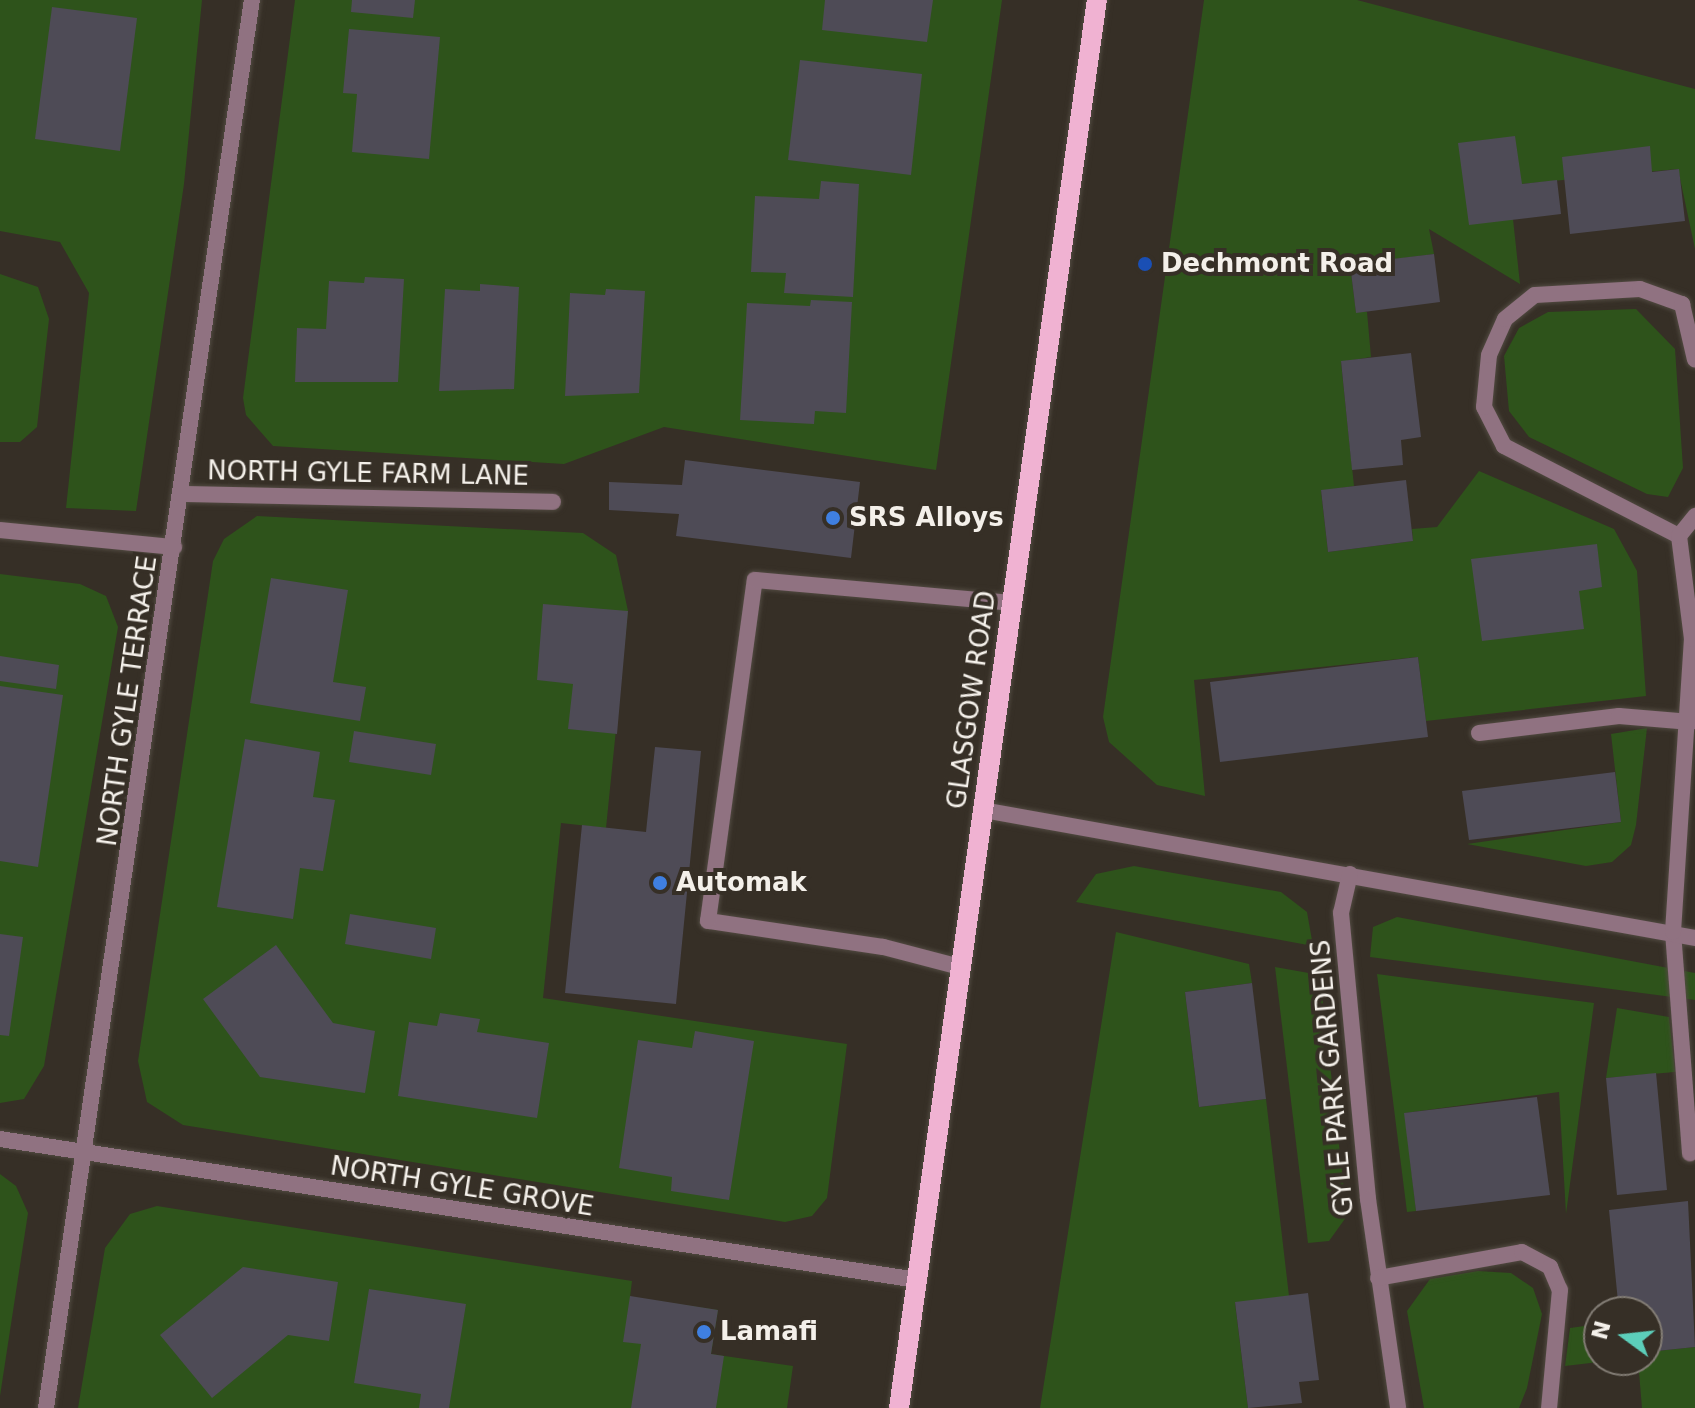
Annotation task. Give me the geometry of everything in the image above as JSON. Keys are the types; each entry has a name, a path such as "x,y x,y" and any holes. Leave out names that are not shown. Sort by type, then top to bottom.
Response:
{"main road":[{"name":"GLASGOW ROAD","path":"899,1408 1097,0"}],"street":[{"name":"NORTH GYLE TERRACE","path":"46,1408 86,1154 252,0"},
{"path":"1679,536 1504,446 1484,407 1499,331 1535,295 1640,289 1682,304 1695,360"},
{"name":"NORTH GYLE FARM LANE","path":"182,494 553,502"},
{"path":"1690,1153 1673,932 1691,722 1692,639 1679,536 1695,516"},
{"path":"0,530 174,547"},
{"path":"960,967 883,947 708,921 755,580 1012,603"},
{"path":"1479,733 1619,716 1691,722"},
{"path":"983,810 1695,938"},
{"name":"GYLE PARK GARDENS","path":"1350,874 1341,913 1378,1278 1398,1408"},
{"name":"NORTH GYLE GROVE","path":"0,1139 917,1280"},
{"path":"1378,1278 1522,1252 1550,1267 1560,1290 1549,1408"}],"green space":[{"path":"0,0 202,0 184,184 136,511 66,508 89,293 60,242 0,231"},
{"path":"295,0 1002,0 936,470 664,427 564,464 273,446 246,415 243,398"},
{"path":"1204,0 1357,0 1695,89 1695,249 1678,169 1522,184 1513,219 1520,284 1429,229 1434,254 1350,265 1356,312 1367,312 1371,357 1341,362 1354,486 1321,491 1328,552 1413,541 1412,529 1437,527 1479,471 1614,529 1637,571 1646,696 1426,721 1418,657 1194,680 1205,796 1157,785 1109,742 1103,717"},
{"path":"0,274 38,287 49,319 37,427 20,442 0,442"},
{"path":"1636,309 1675,349 1683,468 1668,497 1647,494 1529,437 1509,411 1504,356 1519,328 1548,312"},
{"path":"257,516 583,533 616,555 628,611 606,828 561,823 543,998 847,1044 827,1198 812,1216 785,1222 183,1125 147,1102 138,1061 213,561 224,539"},
{"path":"0,574 80,584 106,596 118,627 44,1066 24,1099 0,1103"},
{"path":"1647,728 1631,845 1612,862 1586,866 1467,844 1621,822 1611,734"},
{"path":"1134,866 1281,892 1307,912 1313,946 1076,902 1096,874"},
{"path":"1397,917 1695,973 1695,1000 1370,957 1373,927"},
{"path":"1116,932 1249,964 1252,983 1185,992 1199,1107 1266,1099 1289,1296 1235,1303 1248,1408 1040,1408"},
{"path":"1275,967 1320,975 1347,1216 1329,1241 1308,1243"},
{"path":"1377,974 1594,1003 1566,1214 1559,1092 1405,1113 1416,1211 1407,1212"},
{"path":"1617,1008 1669,1017 1675,1072 1606,1078"},
{"path":"0,1174 16,1186 28,1213 0,1396"},
{"path":"157,1206 632,1281 630,1297 718,1310 711,1354 793,1366 787,1408 78,1408 105,1248 130,1214"},
{"path":"1478,1271 1511,1273 1533,1288 1542,1314 1527,1388 1519,1408 1424,1408 1407,1311 1430,1279"},
{"path":"1583,1326 1583,1364 1565,1366 1570,1328"},
{"path":"1695,1347 1695,1408 1642,1408 1639,1376 1663,1376 1663,1350"}],"building":[{"path":"352,0 415,0 413,18 351,12"},
{"path":"825,0 933,0 927,42 822,30"},
{"path":"52,7 137,18 120,151 35,139"},
{"path":"349,29 440,37 429,159 352,152 357,94 343,93"},
{"path":"800,60 922,74 911,175 788,160"},
{"path":"1515,136 1522,184 1557,180 1561,214 1469,225 1458,143"},
{"path":"1650,146 1652,172 1679,169 1685,221 1570,234 1562,157"},
{"path":"821,181 859,184 853,297 784,293 786,273 751,272 755,196 819,199"},
{"path":"1434,254 1440,302 1356,313 1350,264"},
{"path":"365,277 404,279 398,382 295,382 297,328 326,329 329,281 364,283"},
{"path":"480,284 519,287 514,389 439,391 445,289 480,291"},
{"path":"606,289 645,291 639,393 565,396 570,293 605,295"},
{"path":"811,300 852,302 846,413 815,411 814,424 740,420 747,303 810,306"},
{"path":"1411,353 1421,437 1401,440 1403,465 1352,470 1341,361"},
{"path":"685,460 860,482 851,558 676,536 679,514 609,510 609,482 682,485"},
{"path":"1406,480 1413,541 1328,552 1321,490"},
{"path":"1597,544 1602,587 1579,591 1584,629 1482,641 1471,559"},
{"path":"271,578 348,590 333,682 366,687 360,721 250,703"},
{"path":"543,604 628,611 617,734 568,729 573,684 537,680"},
{"path":"0,656 59,665 56,689 0,681"},
{"path":"1418,657 1428,737 1220,762 1210,682"},
{"path":"0,686 63,695 38,867 0,861"},
{"path":"354,731 436,744 431,775 349,762"},
{"path":"245,739 320,752 313,797 335,800 323,871 300,868 293,919 217,907"},
{"path":"655,747 701,751 676,1004 565,993 582,825 646,832"},
{"path":"1615,772 1621,822 1469,840 1462,791"},
{"path":"350,914 436,928 431,959 345,944"},
{"path":"0,934 23,937 9,1036 0,1035"},
{"path":"276,945 333,1023 375,1031 365,1093 260,1077 203,999"},
{"path":"1252,983 1266,1099 1199,1107 1185,992"},
{"path":"440,1013 480,1019 477,1032 549,1043 537,1118 398,1096 409,1022 437,1026"},
{"path":"695,1031 754,1041 729,1200 671,1191 672,1177 619,1168 638,1040 692,1048"},
{"path":"1656,1073 1667,1190 1617,1195 1606,1078"},
{"path":"1537,1097 1550,1195 1416,1211 1404,1113"},
{"path":"1688,1201 1695,1347 1663,1350 1663,1296 1617,1296 1609,1210"},
{"path":"243,1267 338,1282 329,1341 288,1335 212,1398 160,1335"},
{"path":"369,1289 466,1304 449,1408 419,1408 421,1394 354,1383"},
{"path":"1308,1293 1319,1380 1299,1382 1302,1403 1248,1408 1235,1302"},
{"path":"630,1296 718,1310 711,1354 724,1356 716,1408 631,1408 641,1344 623,1342"}],"place":[{"name":"Dechmont Road","path":"1145,264"},
{"name":"SRS Alloys","path":"833,518"},
{"name":"Automak","path":"660,883"},
{"name":"Lamafi","path":"704,1332"}]}
